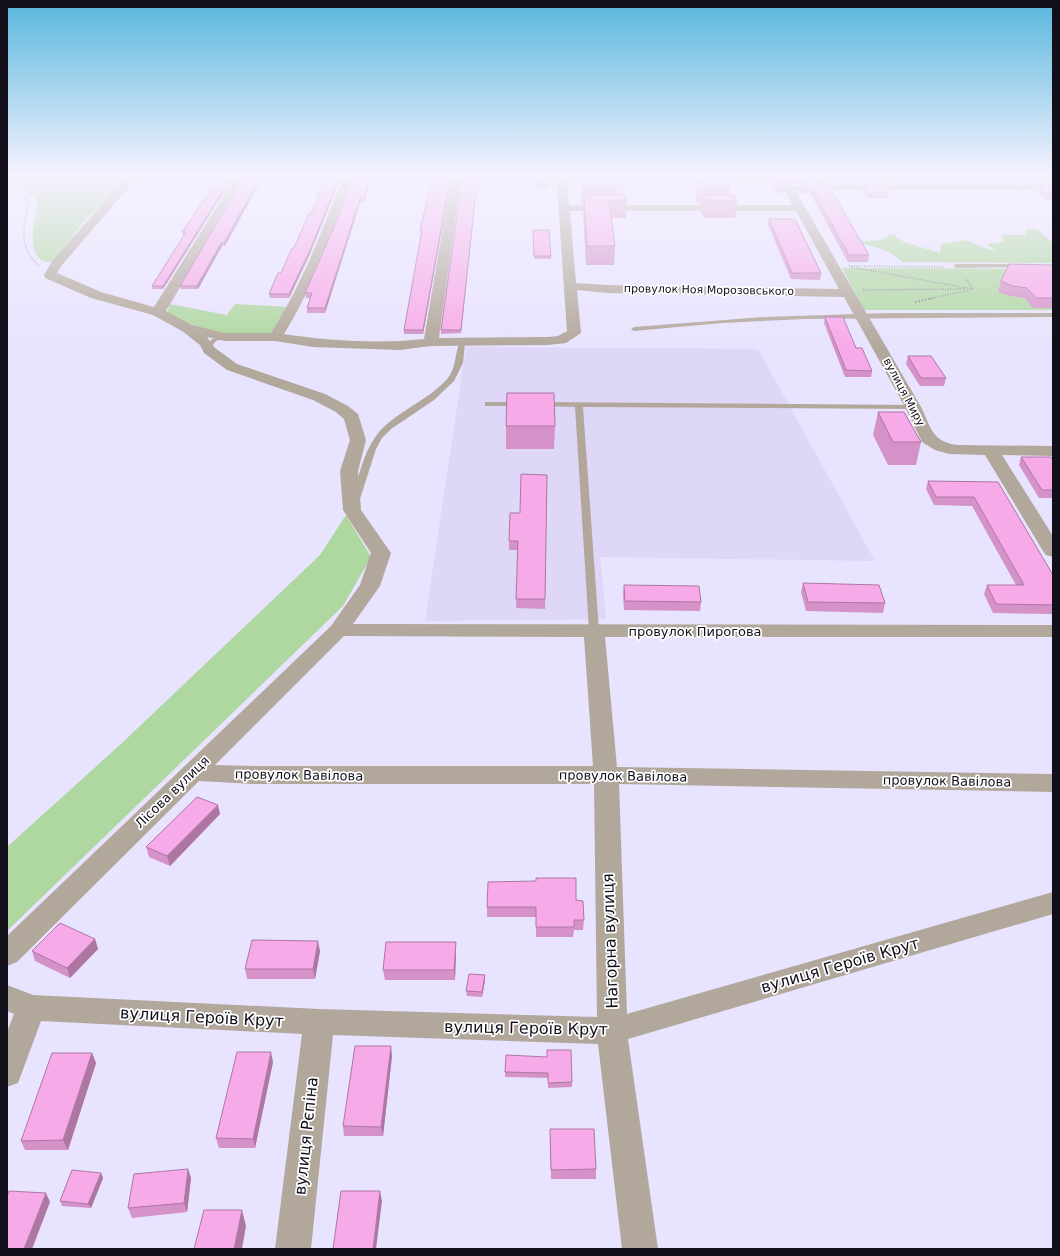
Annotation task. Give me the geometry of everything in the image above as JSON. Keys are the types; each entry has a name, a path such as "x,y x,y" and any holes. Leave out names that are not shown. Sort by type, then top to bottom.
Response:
{"street":[{"path":"85,232 57,263 50,275 96,294 158,312 187,328 218,358 232,367 319,397 342,409 352,418 358,440 349,471 352,510"},
{"path":"158,312 207,232"},
{"path":"275,337 291,312 316,262 328,232"},
{"path":"431,342 449,232"},
{"path":"187,328 225,337 275,337 313,343 400,346 431,342 462,343 561,340 574,333 566,232"},
{"name":"вулиця Миру","path":"813,232 913,407 927,437 935,443 955,450 1053,451"},
{"name":"провулок Ноя Морозовського","path":"571,286 608,289 847,291"},
{"path":"990,450 1053,551"},
{"name":"Лісова вулиця","path":"7,954 338,630 370,586 381,552 352,510"},
{"name":"провулок Пирогова","path":"338,630 1053,631"},
{"name":"Нагорна вулиця","path":"594,631 606,775 612,1031 640,1249"},
{"name":"провулок Вавілова","path":"193,772 254,776 606,775 1053,783"},
{"name":"вулиця Героїв Крут","path":"19,1003 319,1022 612,1031 1053,903"},
{"path":"7,1073 19,1003"},
{"name":"вулиця Рєпіна","path":"293,1249 319,1022"}],"lane":[{"path":"956,266 1030,266"},
{"path":"634,329 722,321 861,316 1053,315"},
{"path":"208,347 214,340 225,337"},
{"path":"352,510 372,449 379,436 388,427 431,398 451,379 459,363 462,343"},
{"path":"488,404 913,407"},
{"path":"579,405 594,631"}],"path":[{"path":"25,232 23,244 30,259 50,275"},
{"path":"956,266 948,268 844,266 973,289"},
{"path":"847,291 973,289"},
{"path":"908,303 973,289"}],"shaded area":[{"path":"466,347 758,349 875,561 600,557 606,619 425,621"}],"green space":[{"path":"33,232 76,232 53,262 45,262 36,255"},
{"path":"1026,232 1040,232 1053,243 1053,263 902,262 889,252 862,244 861,241 882,240 889,235 894,235 904,242 940,253 941,244 966,240 987,249 995,250 987,244 1003,242 1002,235 1027,235"},
{"path":"842,268 1053,269 1053,310 864,310"},
{"path":"170,304 227,315 235,304 288,307 271,333 227,335 193,325 167,313"},
{"path":"346,515 371,557 343,606 7,931 7,847 122,743 320,555"}],"building":[{"path":"182,232 197,232 163,286 152,286 186,232"},
{"path":"212,232 230,232 224,243 221,243 197,286 180,286"},
{"path":"301,232 317,232 289,294 269,294 278,273 281,273 292,248 294,248"},
{"path":"332,232 350,232 325,308 307,308 312,293 305,293"},
{"path":"422,232 441,232 423,330 404,330"},
{"path":"455,232 472,232 461,330 441,330"},
{"path":"533,232 549,232 551,256 534,256"},
{"path":"586,232 613,232 615,246 587,246"},
{"path":"774,232 801,232 821,273 792,273"},
{"path":"836,232 855,232 869,255 849,255"},
{"path":"1009,264 1053,265 1053,298 1036,298 1027,288 1013,286 1001,281"},
{"path":"825,317 843,317 856,348 862,348 872,371 846,370"},
{"path":"908,356 931,356 946,378 921,378"},
{"path":"507,393 554,393 555,426 506,426"},
{"path":"878,412 904,412 921,442 893,442"},
{"path":"1021,457 1051,457 1053,460 1053,490 1042,490"},
{"path":"521,474 547,475 545,599 516,599 518,541 509,541 510,513 520,513"},
{"path":"928,481 998,482 1053,575 1053,605 996,604 987,585 1024,585 974,497 936,497"},
{"path":"803,583 879,585 885,603 808,602"},
{"path":"624,585 699,586 701,602 625,601"},
{"path":"197,797 218,805 167,856 146,847"},
{"path":"536,878 576,878 576,900 583,901 584,920 574,920 574,927 536,927 536,907 487,907 488,882 536,881"},
{"path":"60,923 95,939 67,968 32,951"},
{"path":"252,940 318,941 313,969 245,969"},
{"path":"386,942 456,942 454,970 383,970"},
{"path":"469,974 485,975 482,992 466,991"},
{"path":"355,1046 391,1046 381,1127 343,1126"},
{"path":"547,1050 571,1050 572,1082 548,1083 548,1073 505,1072 506,1055 547,1057"},
{"path":"237,1052 271,1052 253,1139 216,1138"},
{"path":"52,1053 92,1053 63,1140 21,1141"},
{"path":"550,1129 594,1129 596,1169 551,1170"},
{"path":"188,1169 184,1203 128,1208 134,1174"},
{"path":"72,1170 101,1173 88,1204 60,1201"},
{"path":"9,1191 46,1193 24,1249 7,1249 7,1196"},
{"path":"341,1191 380,1191 373,1249 333,1249"},
{"path":"204,1210 242,1210 234,1249 194,1249"}]}
